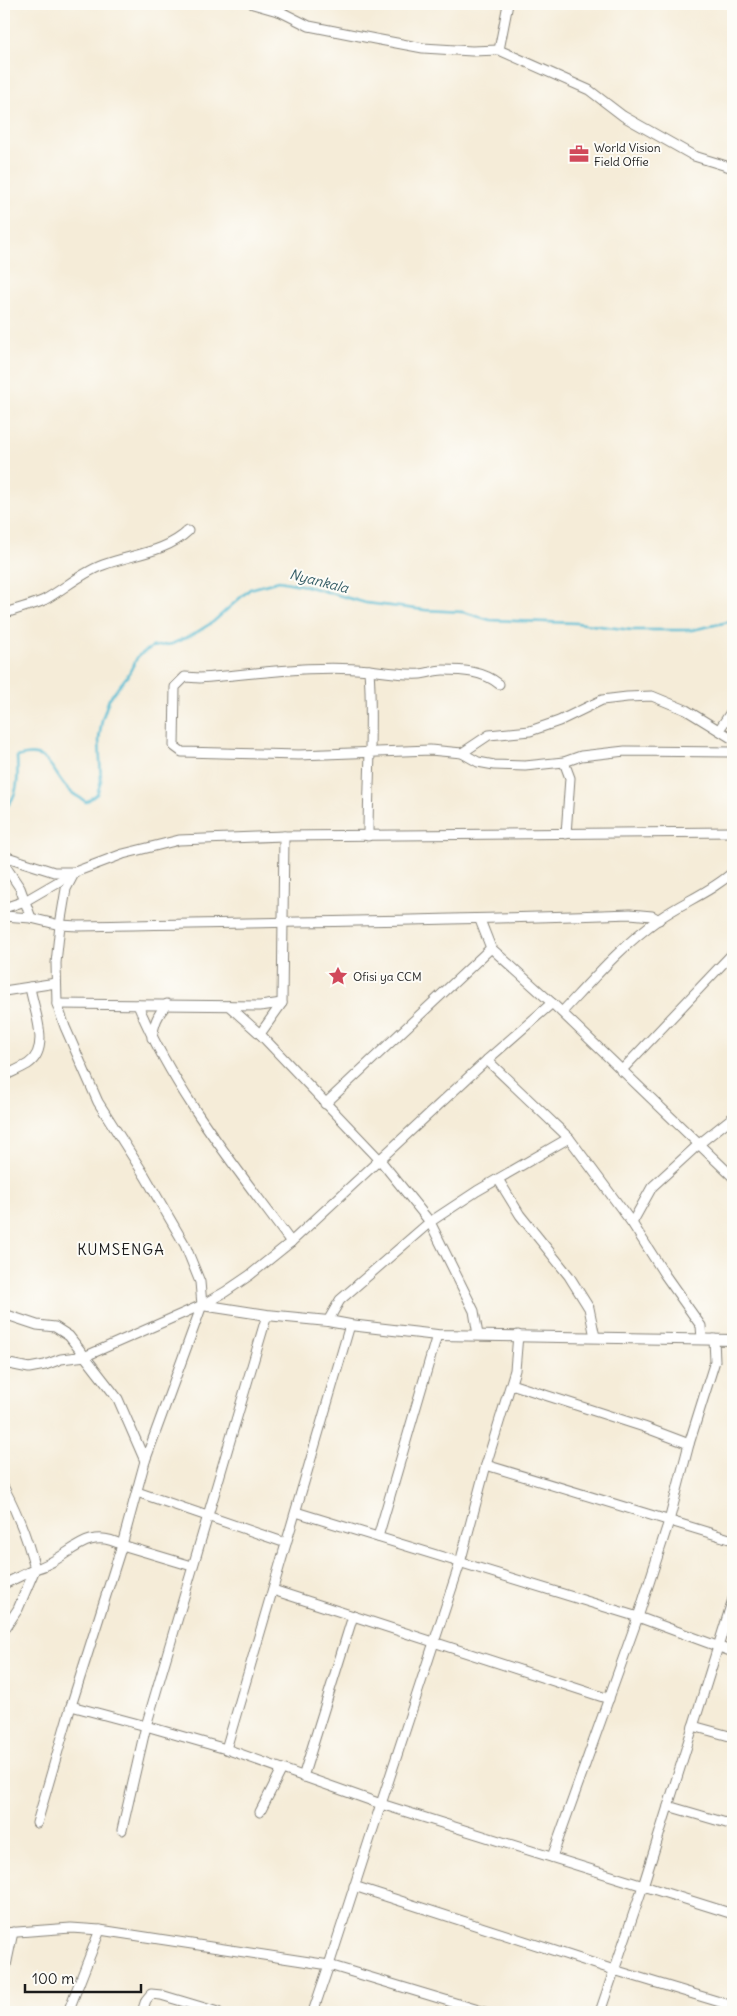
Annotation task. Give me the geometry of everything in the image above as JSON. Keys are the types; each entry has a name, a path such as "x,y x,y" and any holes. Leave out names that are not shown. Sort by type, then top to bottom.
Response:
{"street":[{"path":"253,4 281,12 310,26 375,40 423,48 472,51 499,50 589,90 623,116 694,156 733,168"},
{"path":"499,50 508,4"},
{"path":"4,614 43,600 86,572 104,564 166,546 179,540 188,531"},
{"path":"499,684 482,673 442,670 415,674 352,668 291,670 200,678 185,677 175,687 174,746 182,752 299,755 430,750 462,753 478,762 494,765 526,766 564,762 581,756 625,751 733,752"},
{"path":"368,836 371,692 369,670"},
{"path":"462,753 489,735 530,731 559,721 602,700 627,697 652,696 686,710 733,738"},
{"path":"719,730 733,709"},
{"path":"564,762 570,778 566,834"},
{"path":"4,908 24,901 75,872 123,854 180,840 284,836 733,832"},
{"path":"260,1034 282,1003 284,836"},
{"path":"4,856 54,872 75,872"},
{"path":"4,864 20,888 31,918"},
{"path":"37,1822 71,1706 122,1545 145,1461 202,1305 200,1282 185,1245 145,1176 98,1102 65,1027 58,1004 56,983 60,925 66,888 75,872"},
{"path":"562,1012 612,959 659,920 717,886 733,872"},
{"path":"4,916 31,918 60,925 480,920 630,914 652,916 659,920"},
{"path":"480,920 491,948 562,1012 733,1177"},
{"path":"325,1104 491,948"},
{"path":"621,1071 733,952"},
{"path":"4,991 56,983"},
{"path":"4,1076 29,1063 38,1052 41,1037 30,987"},
{"path":"58,1004 260,1006 282,1003"},
{"path":"4,1364 29,1368 61,1359 86,1356 202,1305 250,1275 291,1242 552,1003"},
{"path":"152,1038 155,1022 160,1011 167,1004"},
{"path":"138,1005 152,1038 200,1118 291,1242"},
{"path":"229,1006 260,1034 380,1160 430,1222 474,1311 478,1335"},
{"path":"488,1060 569,1138 632,1223 700,1326 702,1339"},
{"path":"632,1223 652,1187 699,1144 733,1117"},
{"path":"328,1321 340,1300 430,1222 498,1179 569,1138"},
{"path":"498,1179 520,1215 569,1276 589,1308 594,1337"},
{"path":"202,1305 267,1315 437,1335 733,1340"},
{"path":"4,1314 37,1325 55,1327 69,1336 118,1399 145,1461"},
{"path":"122,1830 146,1726 267,1315"},
{"path":"226,1750 350,1325"},
{"path":"378,1537 437,1335"},
{"path":"313,2012 460,1563 486,1465 515,1370 518,1335"},
{"path":"552,1857 638,1617 669,1521 689,1444 715,1361 714,1340"},
{"path":"511,1384 635,1424 689,1444"},
{"path":"486,1465 733,1540"},
{"path":"4,1488 15,1508 30,1547 35,1569 18,1610 4,1630"},
{"path":"137,1492 286,1543"},
{"path":"296,1512 638,1617 733,1652"},
{"path":"4,1584 35,1569 48,1566 66,1552 85,1542 99,1538 112,1539 122,1545 192,1566"},
{"path":"272,1590 609,1699"},
{"path":"600,2012 643,1886 733,1599"},
{"path":"303,1777 353,1616"},
{"path":"71,1706 226,1750 381,1804 733,1914"},
{"path":"694,1726 733,1737"},
{"path":"260,1812 282,1769"},
{"path":"668,1806 733,1825"},
{"path":"354,1886 614,1970 733,2006"},
{"path":"4,1975 8,1932 71,1928 100,1930 329,1965 484,2012"},
{"path":"68,2012 100,1930"},
{"path":"142,2012 146,2000 151,1994 161,1995 218,2012"}],"waterway":[{"name":"Nyankala","path":"4,809 13,798 17,785 17,757 29,755 37,755 44,758 63,784 86,802 97,794 101,781 99,739 102,720 109,699 128,675 138,656 152,647 172,644 194,634 213,622 250,589 279,581 306,586 366,603 425,610 463,612 490,620 577,623 631,630 692,630 733,621"}],"place":[{"name":"World Vision Field Offie","path":"579,154"},
{"name":"Ofisi ya CCM","path":"338,976"}],"district":[{"name":"KUMSENGA","path":"121,1249"}]}
